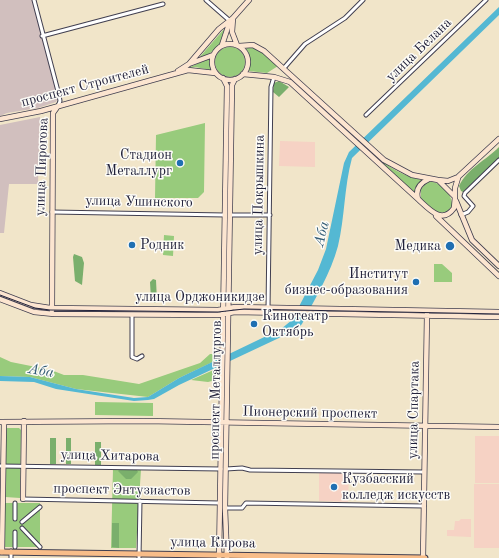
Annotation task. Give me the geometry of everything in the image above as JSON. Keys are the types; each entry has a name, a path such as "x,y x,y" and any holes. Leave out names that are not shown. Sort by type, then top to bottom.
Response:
{"main road":[{"path":"189,64 219,30 232,19 249,0"},
{"path":"174,73 189,64 213,55 222,45 232,19"},
{"path":"174,73 195,70 215,73 223,78 235,79 243,74 248,62 247,56 238,46 232,32 232,19"},
{"path":"222,45 253,45 259,47 373,150 396,168 412,175 448,181 458,178 499,139"},
{"path":"213,55 212,67 215,73"},
{"name":"проспект Строителей","path":"0,119 58,106 174,73"},
{"path":"243,74 274,77 290,82 368,155 435,214 499,276"},
{"name":"проспект Металлургов","path":"223,78 227,86 228,215"},
{"name":"проспект Металлургов","path":"219,557 220,503 225,421 228,215 232,85 235,79"},
{"name":"улица Пирогова","path":"50,308 54,113 58,106"},
{"path":"435,214 442,216 449,214 454,208 455,188 458,178"},
{"path":"418,199 418,187 421,183 429,179"},
{"path":"438,180 455,199 472,240 499,266"},
{"name":"улица Орджоникидзе","path":"0,293 36,307 226,311"},
{"name":"улица Орджоникидзе","path":"0,299 34,312 54,314 132,314 312,308 499,317"},
{"path":"50,308 54,314"},
{"name":"улица Орджоникидзе","path":"268,310 292,314 499,312"},
{"name":"улица Спартака","path":"424,558 424,426 427,313"},
{"path":"23,499 24,421"},
{"name":"Пионерский проспект","path":"2,422 225,421 499,427"},
{"path":"1,552 2,422"},
{"name":"проспект Металлургов","path":"223,469 226,557"},
{"name":"улица Кирова","path":"1,552 20,551 75,555 139,556 424,558"}],"street":[{"name":"улица Пирогова","path":"34,0 42,36 59,96 60,101 58,106"},
{"path":"206,0 232,19"},
{"path":"284,68 305,44 344,18 363,0"},
{"name":"улица Белана","path":"366,115 486,0"},
{"path":"42,36 163,4"},
{"name":"улица Покрышкина","path":"268,310 271,87 274,77"},
{"path":"461,215 468,212 473,206 464,194 499,160"},
{"name":"улица Ушинского","path":"52,212 270,215"},
{"path":"132,314 132,357 137,360 142,356"},
{"name":"улица Хитарова","path":"1,466 242,468 250,470 424,472"},
{"name":"проспект Энтузиастов","path":"23,499 220,503"},
{"path":"139,556 140,502"},
{"path":"14,503 14,519"},
{"path":"225,508 242,508 246,503 424,506"},
{"path":"22,522 40,507"},
{"path":"22,528 40,547"},
{"path":"15,532 15,547"},
{"path":"11,551 11,558"},
{"path":"20,551 20,558"}],"shaded area":[{"path":"0,0 33,0 58,98 56,102 38,108 7,113 0,116"},
{"path":"40,117 38,184 9,184 4,233 0,233 0,125"},
{"path":"280,141 315,142 315,167 279,166"},
{"path":"475,436 499,436 499,483 475,483"},
{"name":"Кузбасский колледж искусств","path":"319,472 349,473 348,502 319,501"},
{"path":"474,484 499,484 499,548 474,548"},
{"path":"461,519 471,519 471,537 447,536 447,530 454,530 455,521 459,521"}],"green space":[{"path":"224,29 223,40 217,48 198,59"},
{"path":"230,47 241,51 245,62 241,73 230,77 219,73 215,62 219,51"},
{"path":"246,47 259,49 278,66 267,73 249,71 250,60"},
{"path":"208,59 211,60 211,70 195,67 186,69"},
{"path":"279,81 289,87 279,97 273,92 274,83"},
{"name":"Стадион Металлург","path":"205,123 204,192 198,198 155,198 156,135"},
{"path":"499,147 499,158 463,192 461,191 459,186 462,180 477,165"},
{"path":"376,156 397,171 409,177 422,180 415,188 415,194 374,158"},
{"path":"427,182 437,183 448,193 452,201 452,206 447,212 436,213 421,199 421,189"},
{"path":"164,235 174,236 173,256 163,255"},
{"path":"74,254 82,257 84,263 82,285 75,281"},
{"path":"434,264 442,264 452,273 452,282 434,282"},
{"path":"153,279 156,280 157,301 155,303 151,300 150,282"},
{"path":"210,354 217,354 219,359 179,378 148,397 76,389 30,377 0,376 0,357 11,362 51,370 64,375 83,375 139,384 200,363"},
{"path":"218,368 218,376 216,380 208,382 191,380"},
{"path":"95,402 153,403 153,416 95,415"},
{"path":"5,428 19,428 21,430 20,498 5,497"},
{"path":"50,438 56,438 56,464 50,464"},
{"path":"66,438 71,438 71,464 66,464"},
{"path":"95,442 101,442 101,465 95,465"},
{"path":"113,469 141,469 136,548 111,548"},
{"path":"137,470 138,472 131,479 126,479 118,471"},
{"path":"4,503 40,503 40,547 4,547"},
{"path":"112,523 119,523 119,548 112,547"}],"water":[{"name":"Аба","path":"499,7 499,15 352,158 347,180 342,224 335,256 317,296 302,324 296,330 179,385 154,399 134,401 56,389 34,382 0,381 0,376 30,377 76,389 134,398 148,397 179,378 281,329 292,320 318,270 326,249 344,163 349,152"}],"tram line":[{"path":"0,295 35,308 50,310 218,312 244,309 499,314"}],"place":[{"name":"Стадион Металлург","path":"180,163"},
{"name":"Родник","path":"132,245"},
{"name":"Медика","path":"450,246"},
{"name":"Институт бизнес-образования","path":"416,282"},
{"name":"Кинотеатр Октябрь","path":"254,324"},
{"name":"Кузбасский колледж искусств","path":"334,487"}]}
